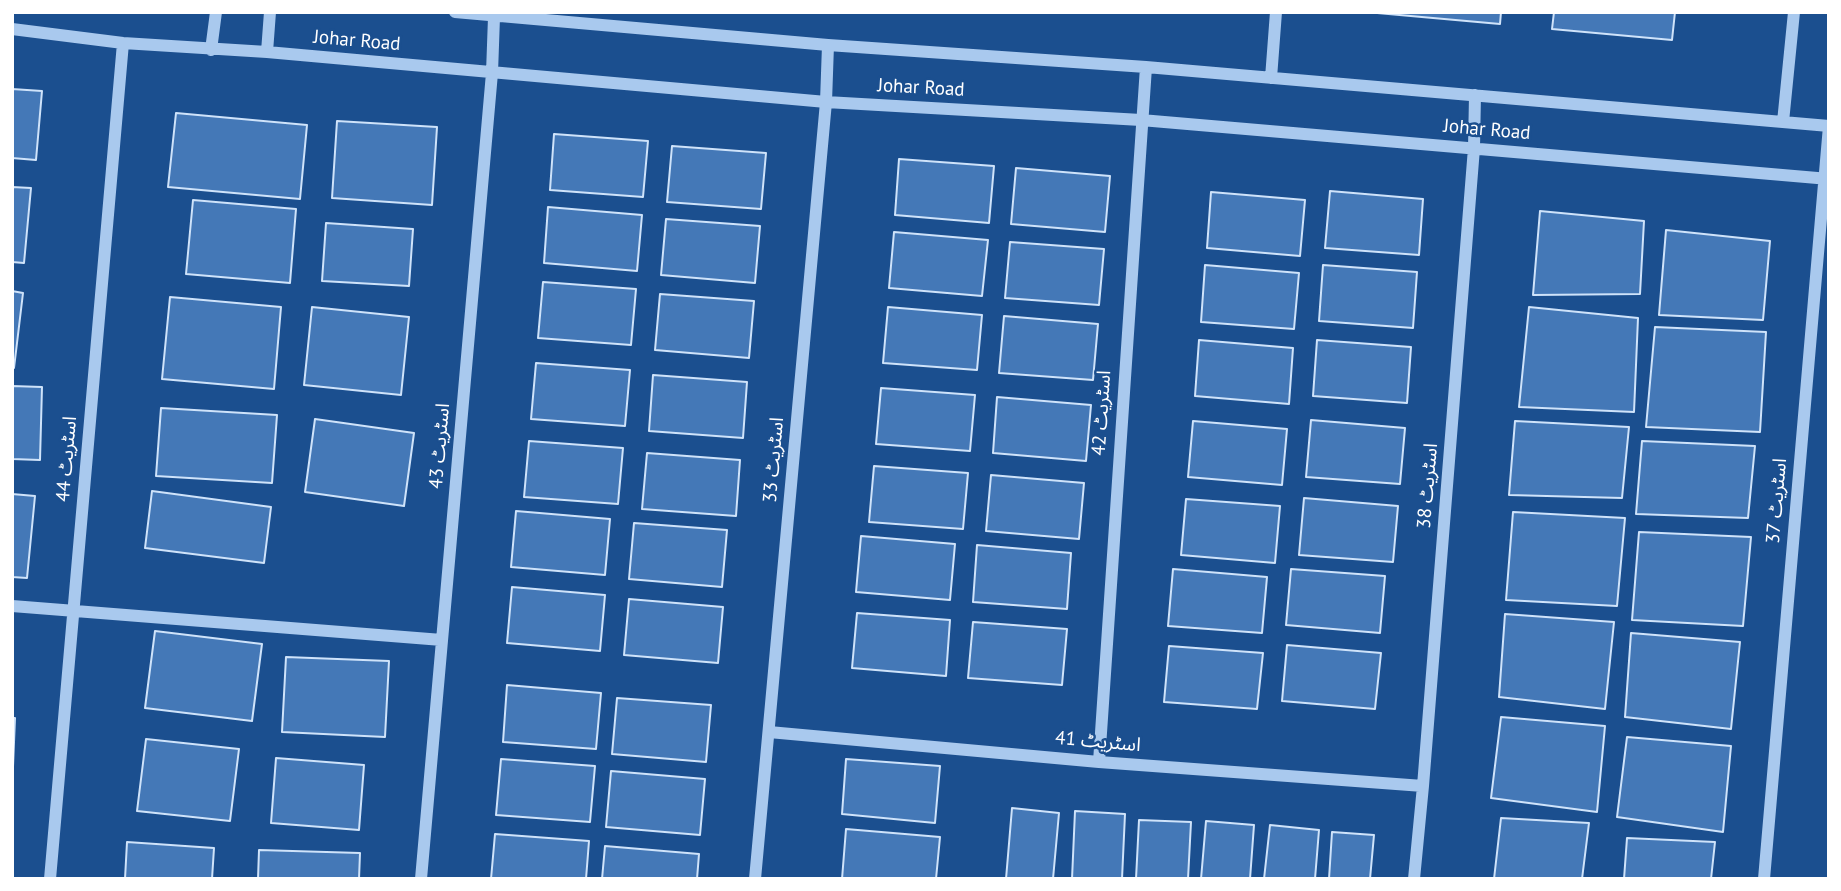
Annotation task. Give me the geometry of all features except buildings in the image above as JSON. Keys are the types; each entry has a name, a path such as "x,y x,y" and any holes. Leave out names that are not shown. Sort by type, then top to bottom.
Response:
{"street":[{"path":"211,50 216,12"},
{"path":"267,52 270,12"},
{"name":"Johar Road","path":"455,12 828,45 1146,67 1829,126"},
{"path":"1271,78 1276,12"},
{"path":"1783,122 1794,12"},
{"name":"اسٹریٹ 43","path":"421,879 492,73 494,17"},
{"name":"Johar Road","path":"12,29 122,43 267,52 826,102 1141,120 1826,178"},
{"name":"اسٹریٹ 44","path":"50,879 122,43"},
{"name":"اسٹریٹ 33","path":"755,879 826,102 828,45"},
{"name":"اسٹریٹ 42","path":"1099,762 1146,67"},
{"name":"اسٹریٹ 38","path":"1414,879 1474,148 1475,95"},
{"name":"اسٹریٹ 37","path":"1764,879 1829,126"},
{"path":"12,606 442,640"},
{"name":"اسٹریٹ 41","path":"769,732 1099,762 1423,786"}]}
